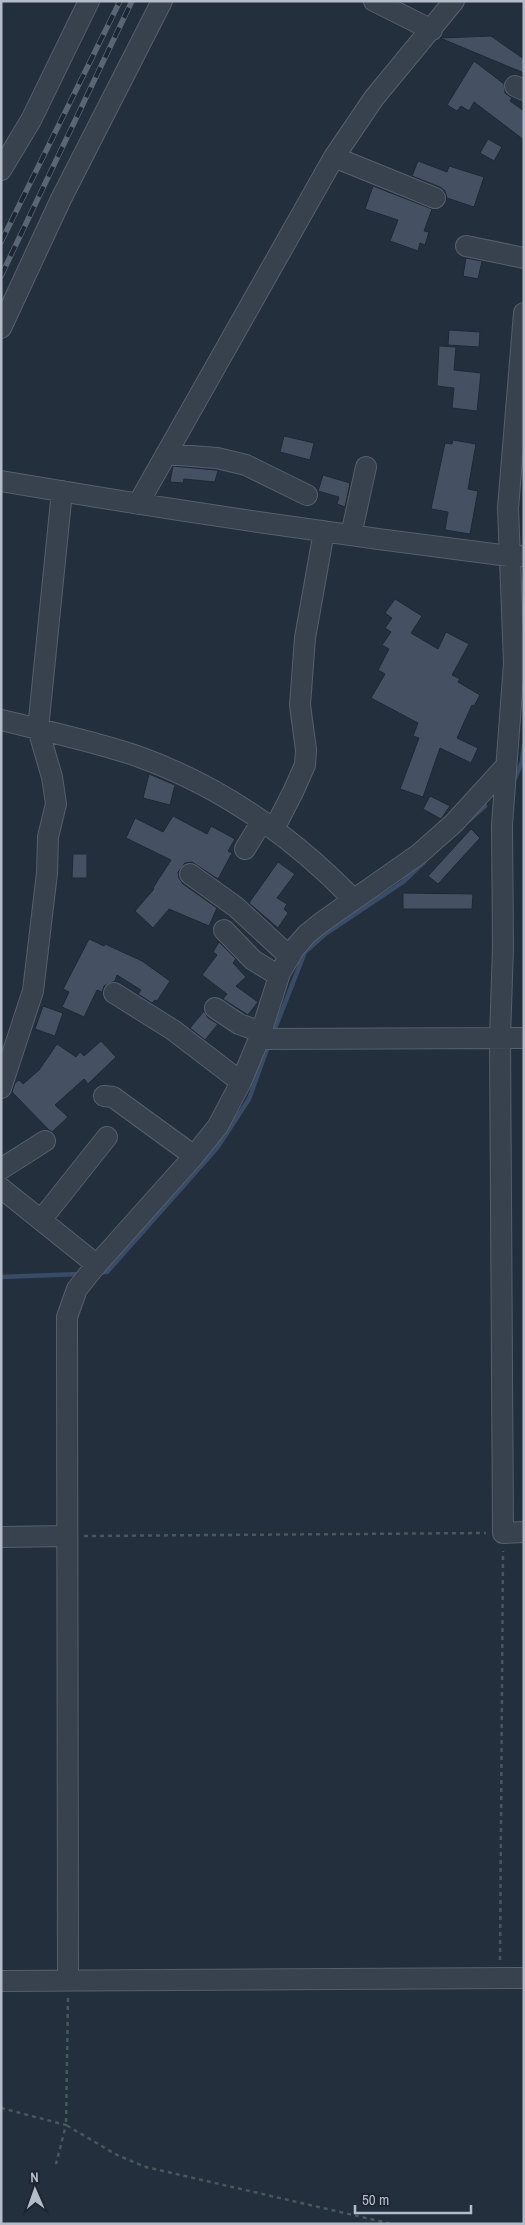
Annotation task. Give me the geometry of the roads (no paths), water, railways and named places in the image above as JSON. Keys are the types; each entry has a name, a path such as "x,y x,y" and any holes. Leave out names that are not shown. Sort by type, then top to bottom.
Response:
{"street":[{"path":"1,170 31,120 89,1"},
{"path":"1,328 61,199 162,1"},
{"path":"374,1 432,30"},
{"path":"138,504 334,157 374,98 454,1"},
{"path":"334,157 434,198"},
{"path":"466,246 524,258"},
{"path":"524,313 508,508 517,556 514,663 502,825 503,947 500,1038 503,1532 524,1532"},
{"path":"166,454 217,458 246,465 306,495"},
{"path":"351,535 366,467"},
{"path":"1,481 138,504 351,535 517,556"},
{"path":"1,1088 33,992 47,873 48,836 56,804 52,777 38,729 62,491"},
{"path":"245,849 268,825 293,792 305,765 306,750 300,705 304,638 324,531"},
{"path":"1,720 136,756 174,770 228,798 298,846 353,899"},
{"path":"68,1980 67,1317 77,1289 218,1126 241,1082 260,1036 279,976 307,934 353,899 419,854 454,823 505,767"},
{"path":"190,874 236,907 290,957"},
{"path":"224,930 253,960 279,976"},
{"path":"114,993 173,1030 241,1082"},
{"path":"215,1008 260,1036 524,1038"},
{"path":"104,1096 113,1097 194,1156"},
{"path":"41,1220 107,1136"},
{"path":"1,1169 45,1141"},
{"path":"1,1188 95,1267"},
{"path":"1,1536 68,1536"},
{"path":"1,1981 524,1978"}],"waterway":[{"path":"514,780 522,762 524,745"},
{"path":"468,821 485,806"},
{"path":"274,1031 305,952 324,935 403,882 424,862"},
{"path":"100,1272 107,1272 217,1148 249,1099 267,1049"},
{"path":"1,1277 80,1274"}],"railway":[{"path":"1,242 120,1"},
{"path":"1,276 132,1"}]}
